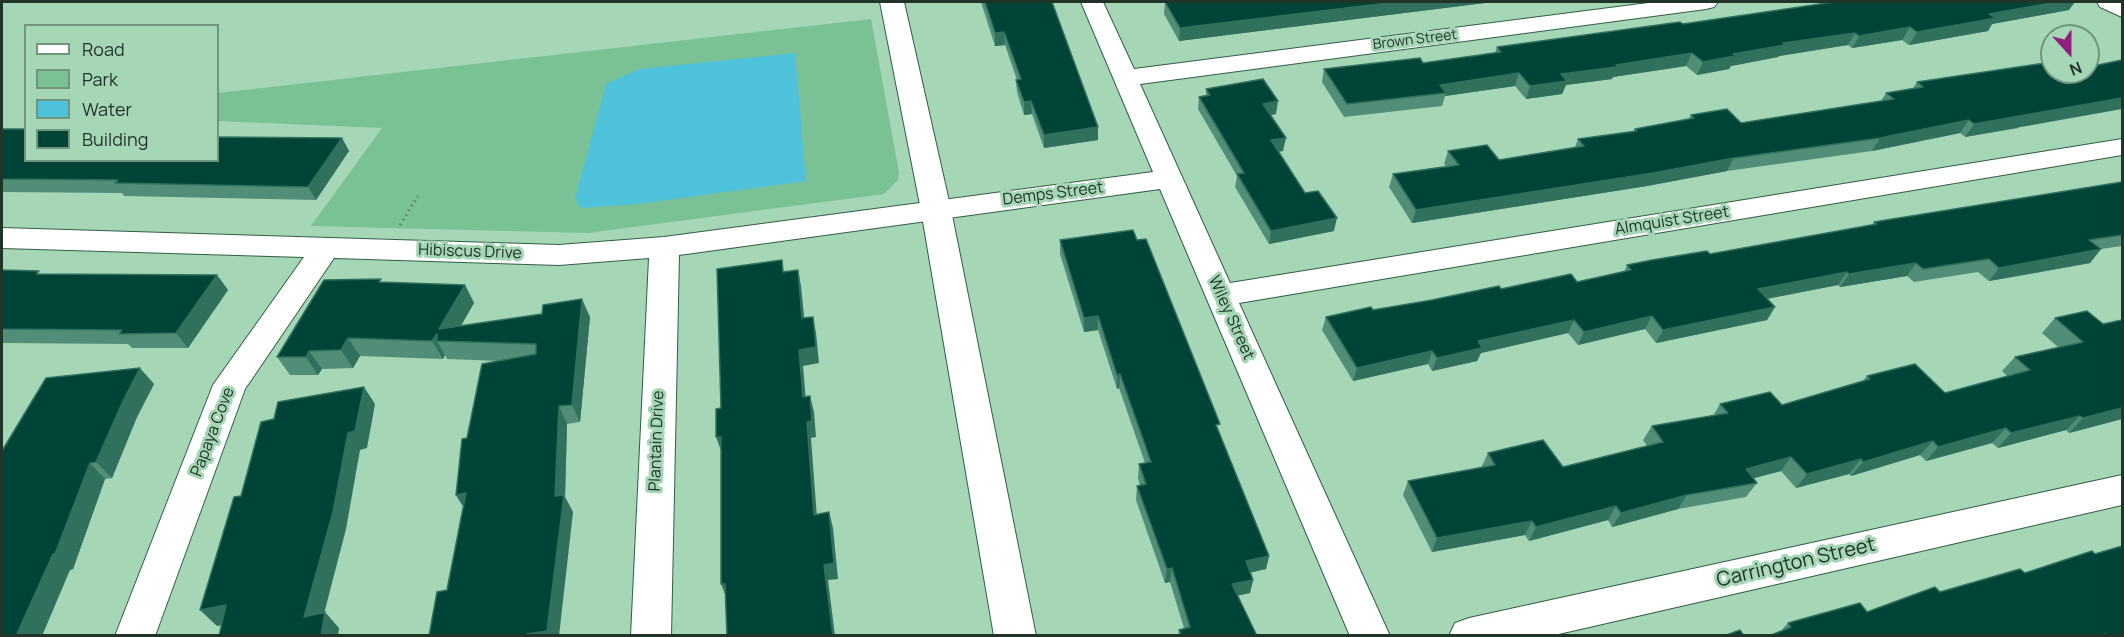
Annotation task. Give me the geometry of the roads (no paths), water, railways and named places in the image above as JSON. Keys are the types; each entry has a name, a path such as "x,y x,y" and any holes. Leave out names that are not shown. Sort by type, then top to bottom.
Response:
{"main road":[{"path":"892,2 936,210 1015,636"}],"street":[{"name":"Wiley Street","path":"1092,2 1370,636"},
{"name":"Brown Street","path":"1125,78 1706,2"},
{"path":"2108,2 2122,10"},
{"name":"Almquist Street","path":"1221,295 2122,147"},
{"name":"Demps Street","path":"936,210 1170,179"},
{"name":"Hibiscus Drive","path":"2,238 560,255 664,247 936,210"},
{"name":"Plantain Drive","path":"651,636 664,247"},
{"name":"Papaya Cove","path":"135,636 230,386 326,248"},
{"name":"Carrington Street","path":"1469,636 2122,490"}],"water":[{"path":"795,53 806,181 638,204 581,208 575,199 606,84 640,69"}]}
